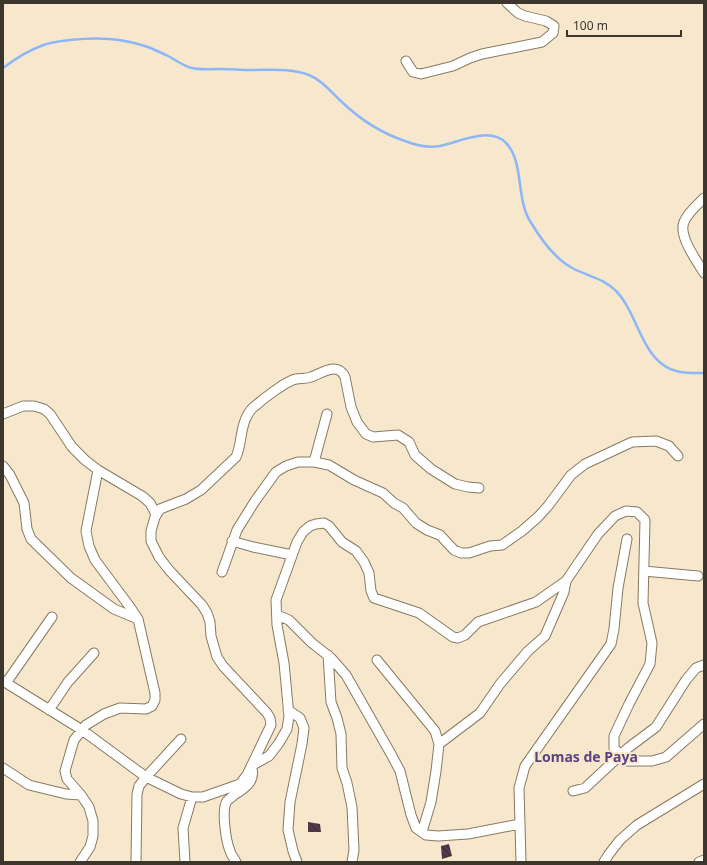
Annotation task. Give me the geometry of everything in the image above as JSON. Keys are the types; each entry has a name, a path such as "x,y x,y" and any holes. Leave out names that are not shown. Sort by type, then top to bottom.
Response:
{"street":[{"path":"406,61 413,72 421,74 453,66 482,54 542,42 553,33 554,26 546,21 518,13 507,3"},
{"path":"704,198 689,214 683,224 684,238 704,273"},
{"path":"52,617 4,682 82,730 146,777 181,794 192,797 203,797 240,784 247,775 271,725 270,718 223,666 217,657 207,613 202,605 169,570 159,557 152,541 151,531 154,517 160,509 186,499 201,490 236,457 247,416 254,407 286,383 296,379 309,378 330,369 337,369 343,372 351,407 357,422 366,434 373,437 398,435 409,442 415,455 431,469 456,484 479,488"},
{"path":"3,414 23,406 34,406 44,409 50,414 72,447 85,460 98,470 142,496 150,504 156,514"},
{"path":"314,462 327,414"},
{"path":"222,572 236,530 255,501 276,472 286,466 298,462 314,462 329,465 354,480 383,493 394,503 403,508 416,523 427,530 440,535 454,550 462,553 469,553 490,546 502,545 522,531 538,517 571,475 585,464 632,442 656,441 669,446 678,456"},
{"path":"3,466 10,475 24,503 27,529 31,539 71,578 114,609 138,619"},
{"path":"80,862 90,847 93,836 93,822 89,807 67,779 65,771 74,740 86,725 104,714 120,708 146,709 152,706 155,693 138,619 94,560 89,546 86,531 98,470"},
{"path":"439,744 480,714 500,684 528,650 546,636 564,592 566,582 598,534 615,516 626,511 637,512 645,520 643,603 652,643 650,664 614,736 614,748 626,760 652,761 666,757 704,724"},
{"path":"251,766 269,756 287,729 289,716 284,663 277,625 276,600 297,542 303,532 310,526 324,523 329,526 342,542 356,551 364,562 369,573 371,591 374,598 419,613 453,637 458,638 465,635 478,622 536,602 566,582"},
{"path":"520,862 519,788 525,766 611,644 626,539"},
{"path":"232,541 292,555"},
{"path":"644,571 698,576"},
{"path":"277,615 289,620 312,643 328,655 346,675 400,771 410,815 416,828 426,835 438,836 468,834 520,824"},
{"path":"50,710 68,682 94,653"},
{"path":"328,655 331,702 341,734 342,768 352,807 354,850 352,862"},
{"path":"377,660 435,731 439,744 432,794 422,832"},
{"path":"573,791 585,788 620,755 656,727 686,680 696,668 704,665"},
{"path":"288,710 300,718 304,728 290,802 288,830 297,862"},
{"path":"136,862 137,794 139,786 181,740"},
{"path":"236,862 230,852 226,837 224,808 227,800 250,783 253,774 251,766"},
{"path":"3,768 29,785 66,794 81,795"},
{"path":"604,862 620,840 637,825 704,784"},
{"path":"185,862 183,828 192,797"},
{"path":"700,862 704,860"}],"building":[{"path":"308,822 320,824 321,832 308,832"},
{"path":"449,844 452,856 442,859 441,846"}],"waterway":[{"path":"3,68 26,53 51,43 66,40 119,40 148,47 195,69 281,70 296,71 309,75 323,83 350,109 364,120 396,138 413,144 436,147 483,135 499,138 506,143 512,151 518,170 526,212 534,228 549,248 567,265 607,283 616,291 623,299 649,349 662,364 672,370 688,373 704,373"}],"district":[{"name":"Lomas de Paya","path":"586,757"}]}
